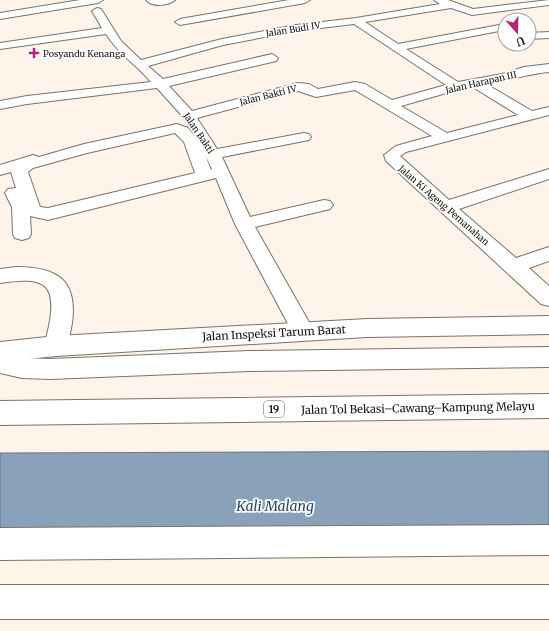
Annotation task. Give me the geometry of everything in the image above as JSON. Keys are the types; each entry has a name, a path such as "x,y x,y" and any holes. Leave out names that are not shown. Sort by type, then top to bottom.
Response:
{"main road":[{"path":"0,16 98,0"},
{"path":"153,1 170,0"},
{"path":"180,22 306,0"},
{"path":"439,0 468,12 546,3"},
{"path":"234,4 275,32"},
{"name":"Jalan Budi IV","path":"140,64 215,43 275,32 356,21 449,5"},
{"name":"Jalan Bakti","path":"97,11 117,43 130,58 140,64 190,118 213,154 244,224 303,331"},
{"path":"356,21 398,47 457,87"},
{"path":"398,47 497,29"},
{"path":"0,46 109,30"},
{"path":"537,36 549,35"},
{"path":"0,105 27,100 127,90 160,84 272,58"},
{"name":"Jalan Harapan III","path":"390,105 473,82 504,78 524,71 549,68"},
{"path":"473,82 529,115"},
{"name":"Jalan Bakti IV","path":"0,170 31,160 301,87 314,94 349,87 360,87 445,138"},
{"name":"Jalan Ki Ageng Pemanahan","path":"549,111 529,115 401,150 392,156 394,162 549,298"},
{"path":"205,177 184,131 177,128 27,165 19,171 29,202 34,211 48,214 81,207 205,177 222,172"},
{"path":"213,154 304,137"},
{"path":"446,207 549,174"},
{"path":"0,175 17,197 21,207 22,234"},
{"path":"244,224 324,204"},
{"path":"514,266 549,254"},
{"path":"0,276 21,274 51,278 61,291 62,306 56,346"},
{"name":"Jalan Inspeksi Tarum Barat","path":"0,352 56,346 303,331 367,328 549,325"},
{"path":"0,363 22,368 50,369 249,361 549,357"},
{"name":"Jalan Tol Bekasi–Cawang–Kampung Melayu","path":"0,413 549,406"},
{"path":"0,544 549,540"},
{"path":"0,602 549,602"}],"water":[{"name":"Kali Malang","path":"549,451 549,540 0,544 0,453"}],"place":[{"name":"Posyandu Kenanga","path":"34,53"}]}
